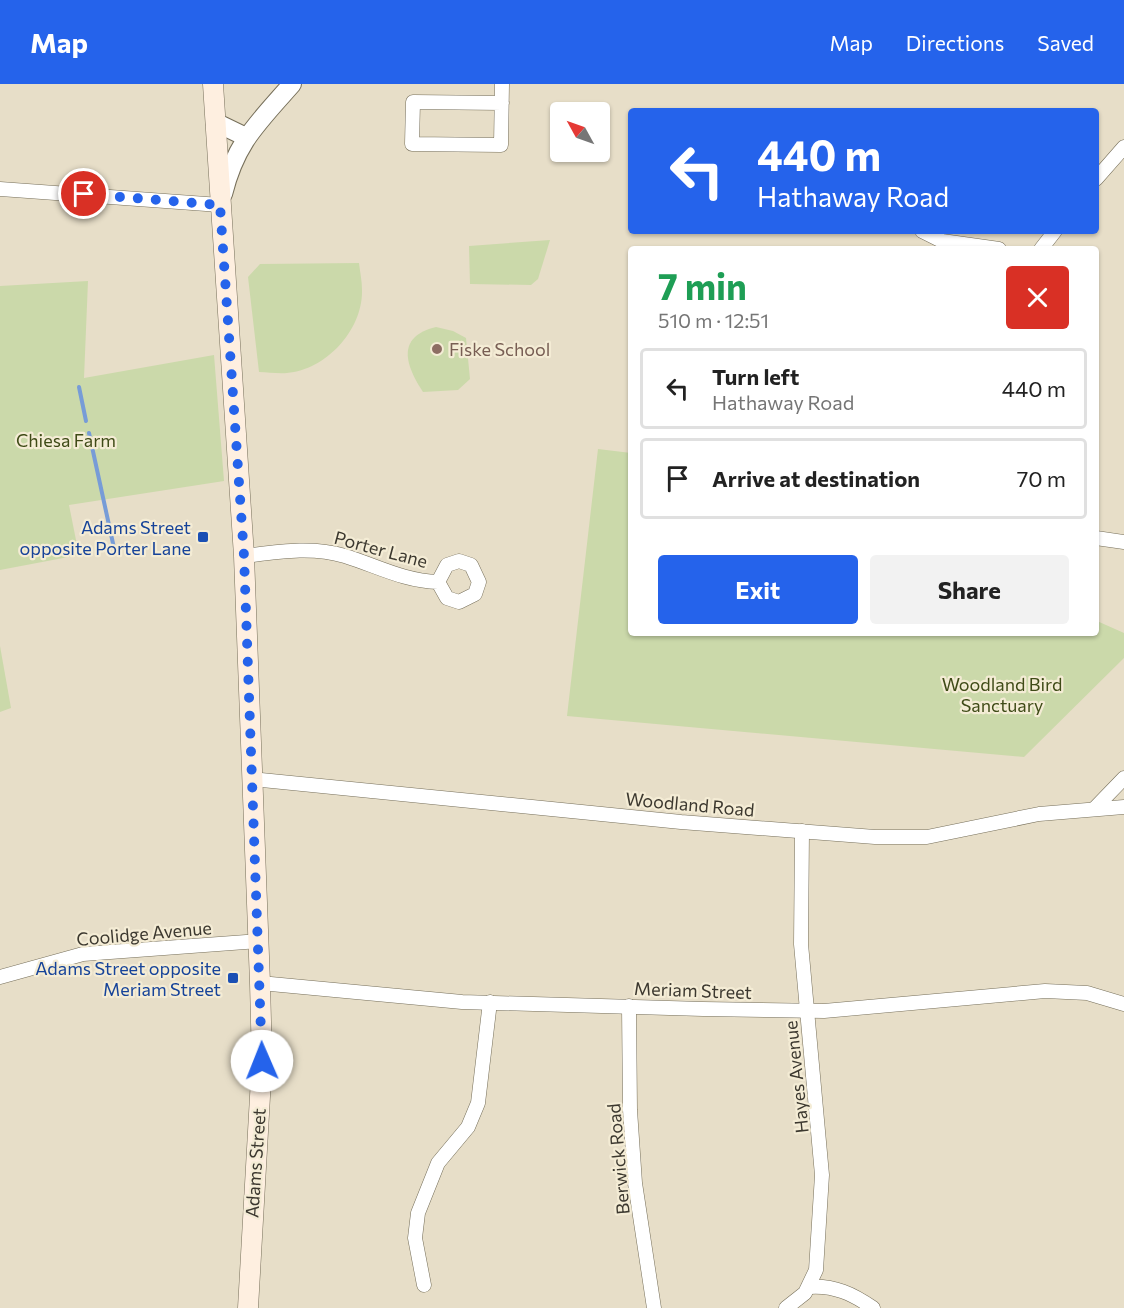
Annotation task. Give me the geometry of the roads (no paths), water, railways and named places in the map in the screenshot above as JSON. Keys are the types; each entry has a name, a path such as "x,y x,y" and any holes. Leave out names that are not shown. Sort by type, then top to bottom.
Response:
{"main road":[{"name":"Adams Street","path":"213,84 244,556 260,983 262,1061 248,1308"}],"street":[{"path":"0,189 220,205 230,166 246,137 292,84"},
{"path":"502,84 502,103 501,145 412,144 413,102 502,103"},
{"path":"215,122 246,137"},
{"path":"1099,176 1124,147"},
{"path":"928,234 942,241 978,246"},
{"path":"1043,246 1053,234"},
{"path":"1099,538 1124,542"},
{"name":"Porter Lane","path":"244,556 292,550 334,553 412,580 438,582"},
{"path":"1095,808 1124,778"},
{"name":"Woodland Road","path":"252,779 513,806 802,831 927,837 970,830 1032,815 1124,807"},
{"name":"Hayes Avenue","path":"802,831 801,944 822,1175 816,1270 809,1287"},
{"name":"Coolidge Avenue","path":"0,977 83,954 258,941"},
{"name":"Meriam Street","path":"260,983 490,1002 808,1011 1045,991 1087,993 1124,1004"},
{"path":"424,1285 415,1238 418,1213 438,1163 468,1127 478,1103 490,1002"},
{"name":"Berwick Road","path":"629,1006 630,1110 635,1183 654,1308"},
{"path":"786,1308 809,1287 825,1286 842,1291 873,1308"}],"waterway":[{"path":"79,387 86,421"},
{"path":"89,433 114,548"}],"place":[{"name":"Fiske School","path":"437,349"},
{"name":"Adams Street opposite Porter Lane","path":"203,537"},
{"name":"Adams Street opposite Meriam Street","path":"233,978"}],"park label":[{"name":"Chiesa Farm","path":"66,440"},
{"name":"Woodland Bird Sanctuary","path":"1002,694"}]}
